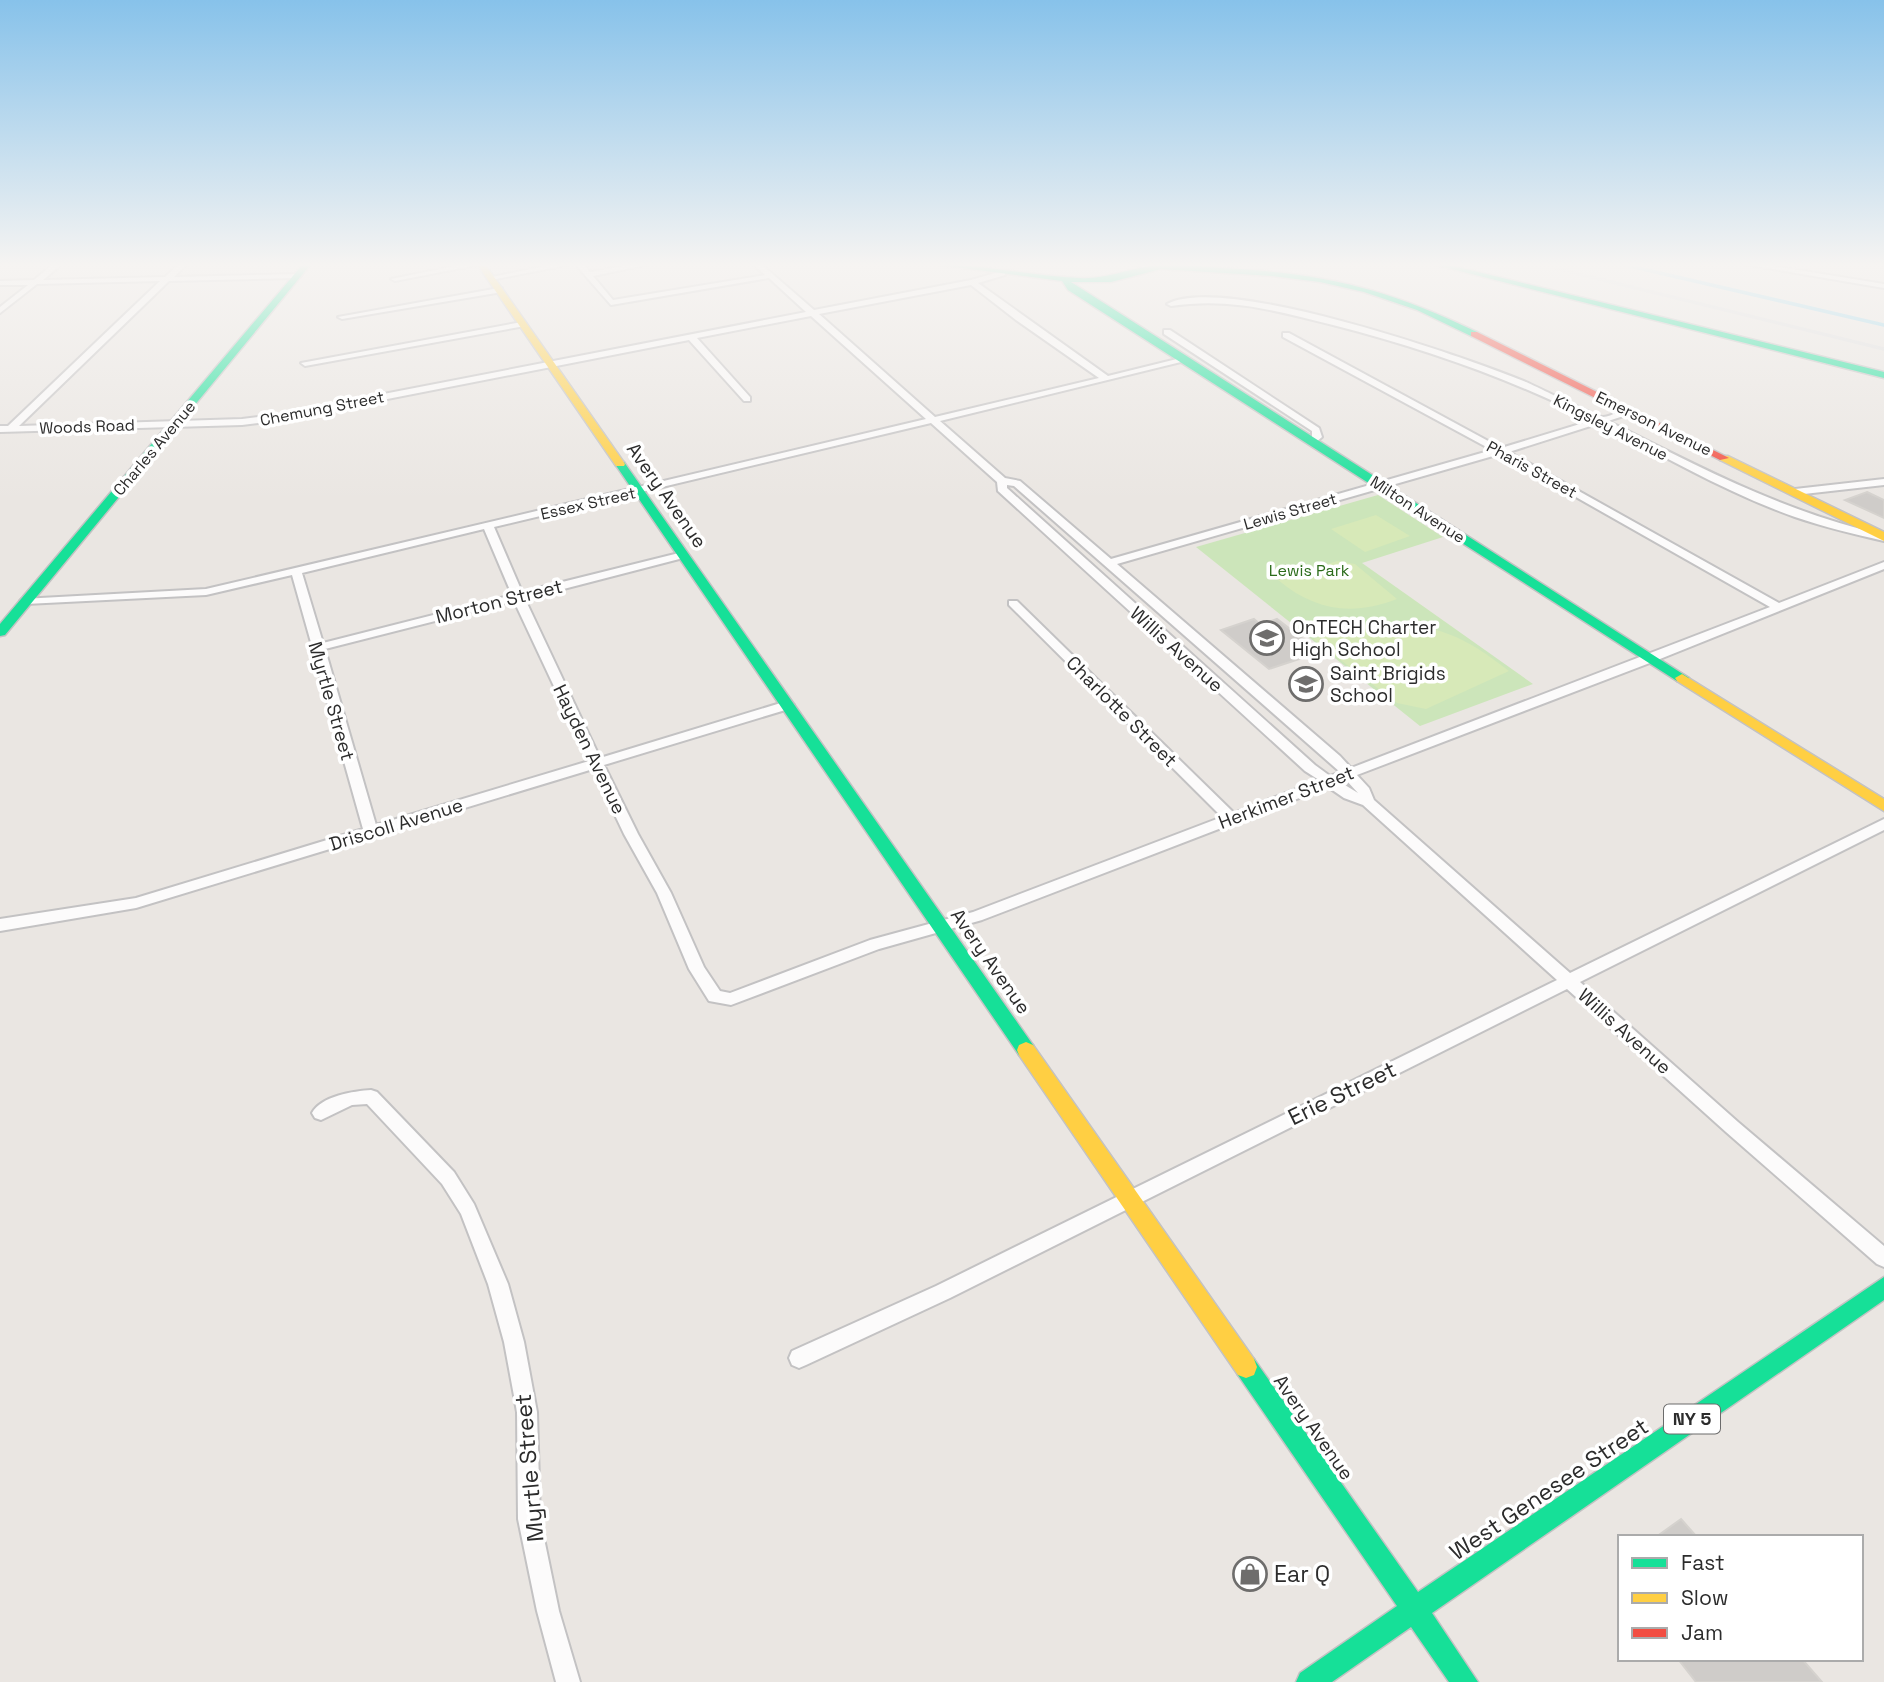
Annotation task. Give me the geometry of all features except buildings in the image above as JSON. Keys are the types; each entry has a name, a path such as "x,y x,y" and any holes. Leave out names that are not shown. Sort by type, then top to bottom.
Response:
{"street":[{"path":"0,438 5,429 98,342"},
{"name":"Charles Avenue","path":"0,632 242,342"},
{"path":"304,363 419,342"},
{"name":"Avery Avenue","path":"535,342 1465,1682"},
{"name":"Chemung Street","path":"174,424 275,418 662,342"},
{"path":"696,342 747,399"},
{"name":"Willis Avenue","path":"846,342 1002,481 1017,483 1349,773 1364,790 1368,802"},
{"path":"1054,342 1107,379"},
{"name":"Milton Avenue","path":"1157,342 1884,806"},
{"path":"1183,342 1316,430 1317,437 1312,441"},
{"name":"Pharis Street","path":"1300,342 1501,451 1777,606"},
{"name":"Kingsley Avenue","path":"1401,342 1493,371 1763,499 1834,526 1884,537"},
{"name":"Emerson Avenue","path":"1488,342 1884,537"},
{"path":"1753,342 1884,375"},
{"name":"Essex Street","path":"26,601 191,594 638,491 1185,360"},
{"name":"Lewis Street","path":"1110,563 1501,451 1630,411"},
{"name":"Woods Road","path":"5,429 174,424"},
{"name":"Willis Avenue","path":"1002,481 1002,489 1009,497 1326,782 1368,802 1884,1258"},
{"path":"1795,492 1884,481"},
{"name":"Hayden Avenue","path":"488,526 538,643 631,834 664,892 697,969"},
{"name":"Morton Street","path":"316,648 683,555"},
{"name":"Herkimer Street","path":"697,969 715,997 731,999 875,944 977,916 1651,658 1884,565"},
{"name":"Myrtle Street","path":"296,571 316,648 371,831"},
{"name":"Charlotte Street","path":"1013,603 1231,818"},
{"name":"Driscoll Avenue","path":"0,925 136,903 788,705"},
{"name":"Erie Street","path":"799,1358 943,1292 1884,824"},
{"name":"Myrtle Street","path":"321,1113 350,1098 371,1097 448,1178 468,1210 498,1284 513,1342 527,1412 528,1519 548,1611 568,1682"},
{"name":"West Genesee Street","path":"1309,1682 1884,1287"}],"green space":[{"name":"Lewis Park","path":"1378,495 1443,537 1362,563 1533,684 1420,726 1196,547"},
{"path":"1376,515 1410,536 1365,552 1331,529"},
{"path":"1337,561 1355,564 1397,599 1365,608 1335,608 1306,598 1278,580"},
{"path":"1379,622 1418,626 1449,634 1478,649 1509,671 1426,709 1397,703 1313,639 1343,629"}],"railway":[{"path":"1858,342 1884,349"}],"traffic: fast":[{"path":"0,632 242,342"},
{"path":"1156,342 1682,678"},
{"path":"1753,342 1884,375"},
{"path":"620,464 1026,1050"},
{"path":"1309,1682 1884,1287"},
{"path":"1246,1367 1465,1682"}],"traffic: slow":[{"path":"536,342 620,464"},
{"path":"1724,458 1884,537"},
{"path":"1682,678 1884,806"},
{"path":"1026,1050 1246,1367"}],"traffic: jam":[{"path":"1491,342 1724,458"}],"place":[{"name":"OnTECH Charter High School","path":"1267,638"},
{"name":"Saint Brigids School","path":"1306,684"},
{"name":"Ear Q","path":"1250,1574"}]}
